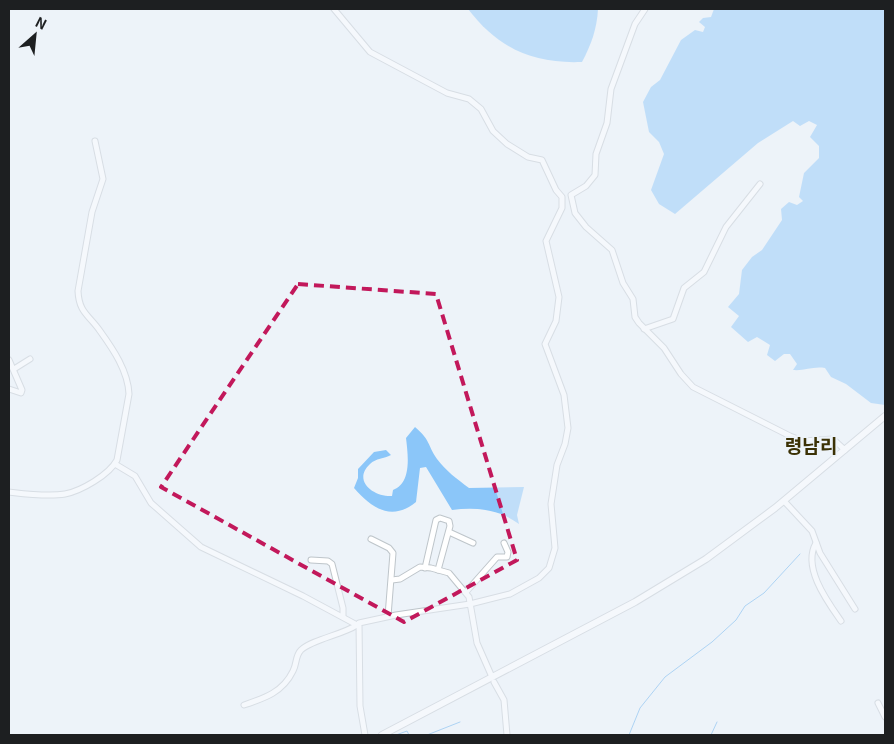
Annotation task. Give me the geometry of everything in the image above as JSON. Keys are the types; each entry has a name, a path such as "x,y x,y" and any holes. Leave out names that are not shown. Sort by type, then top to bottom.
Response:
{"main road":[{"path":"382,735 493,680 678,577 739,536 784,501 885,416"}],"street":[{"path":"244,705 276,693 293,671 296,658 307,646 349,631 367,620 470,604 519,591 544,575 552,562 555,541 551,504 557,465 565,444 568,428 564,395 545,344 556,321 559,297 546,241 562,208 562,197 556,190 542,160 528,157 508,144 493,131 481,109 469,99 448,93 411,75 393,63 378,58 370,52 334,9"},
{"path":"645,9 635,24 611,89 607,123 596,154 595,175 586,186 573,193 570,200 575,213 586,227 612,250 623,283 633,299 635,316 644,329 664,348 693,387 803,442 833,439 845,450"},
{"path":"9,492 64,494 102,476 115,464 129,394 128,383 117,356 79,304 78,291 92,212 103,179 95,141"},
{"path":"644,329 673,319 684,288 704,272 726,227 760,184"},
{"path":"14,369 30,359"},
{"path":"9,360 22,390 20,393 9,389"},
{"path":"115,464 135,476 151,503 201,547 358,625"},
{"path":"784,501 812,531 820,553 854,610"},
{"path":"425,568 436,520 440,518 449,522 449,532 438,570"},
{"path":"449,532 473,543"},
{"path":"370,539 389,548 393,553 388,616"},
{"path":"816,542 811,557 812,567 841,621"},
{"path":"466,592 497,557 507,557 504,543"},
{"path":"311,560 328,561 332,564 343,608 343,616"},
{"path":"392,580 400,578 414,568 438,570 449,573 466,592 477,643 504,700 507,735"},
{"path":"358,625 361,651 360,706 366,735"},
{"path":"878,703 885,717"}],"highlighted area":[{"path":"298,284 436,294 517,560 404,622 161,487"}],"shaded area":[{"path":"468,9 598,9 593,37 582,62 564,62 547,60 518,51 491,34"},
{"path":"714,9 885,9 885,405 871,403 846,384 831,377 825,368 793,370 797,364 790,354 784,354 775,361 767,355 770,345 757,337 748,342 731,327 739,316 728,307 739,294 742,270 752,257 762,250 782,220 781,209 789,202 797,205 803,201 799,197 804,173 819,158 819,146 810,137 817,125 809,121 800,126 793,121 758,143 675,214 659,204 651,190 664,154 659,142 649,132 643,102 651,87 660,80 681,40 695,30 703,32 705,27 699,22 703,18 711,17"},
{"path":"415,427 426,439 440,463 469,488 524,487 517,515 519,524 503,515 487,510 452,510 426,467 420,468 416,502 407,508 390,512 382,510 361,495 354,488 358,478 358,469 374,452 386,450 391,455 372,462 365,470 363,476 364,482 372,491 385,496 392,496 393,490 399,486 406,475 408,460 406,438"}],"waterway":[{"path":"629,735 640,708 665,677 712,642 736,620 745,606 764,593 800,554"},
{"path":"427,735 460,722"},
{"path":"711,735 717,722"},
{"path":"396,735 407,731 409,735"}],"district":[{"name":"령남리","path":"811,444"}]}
